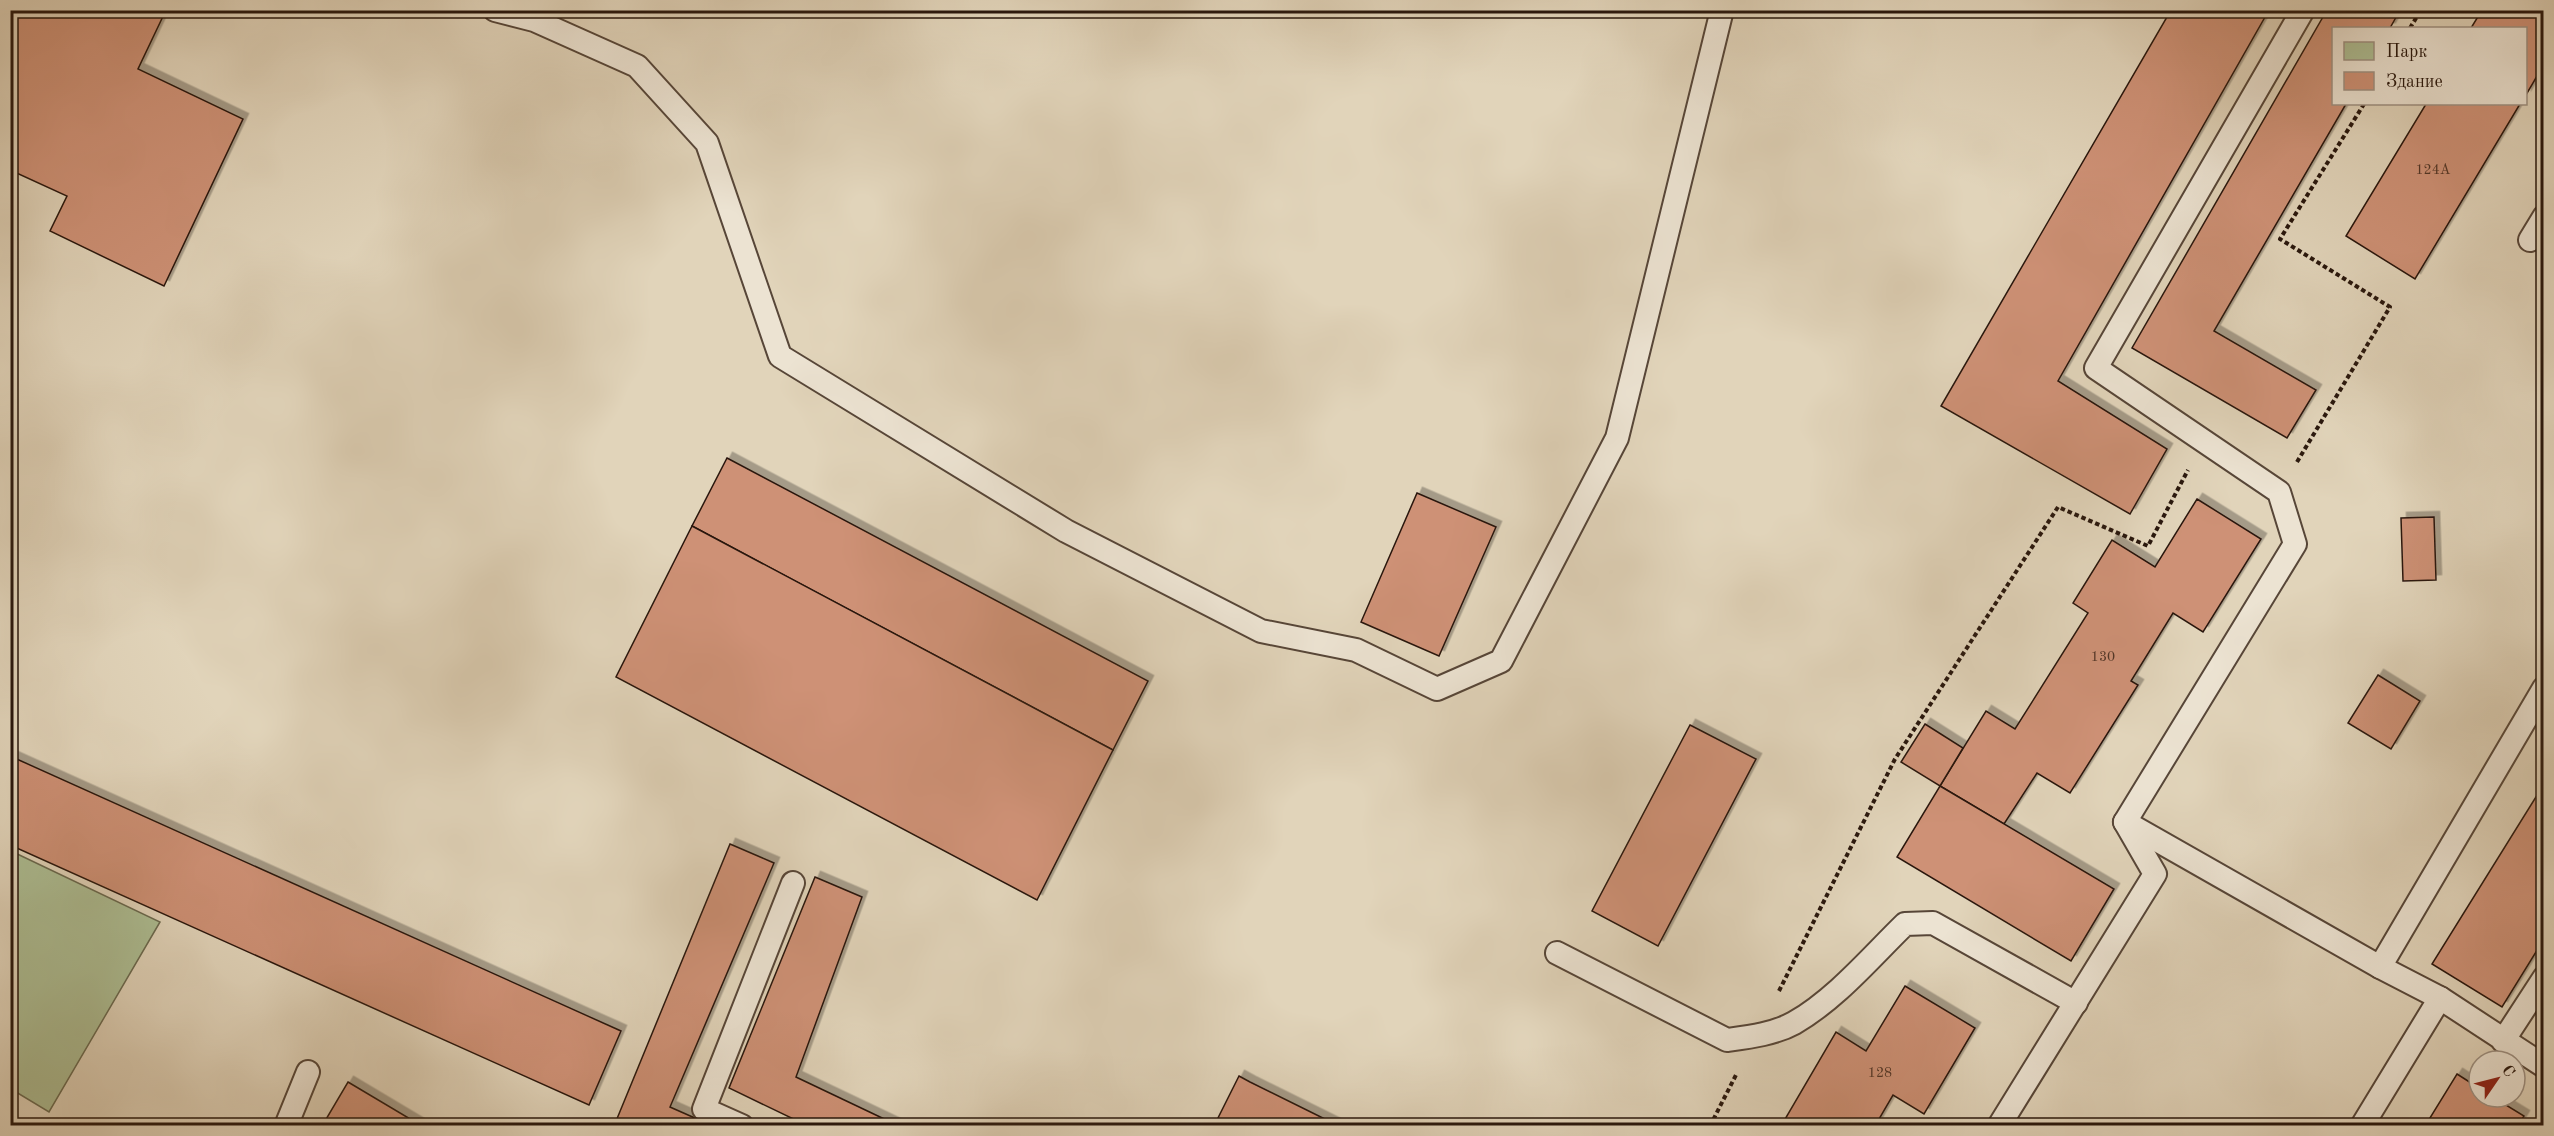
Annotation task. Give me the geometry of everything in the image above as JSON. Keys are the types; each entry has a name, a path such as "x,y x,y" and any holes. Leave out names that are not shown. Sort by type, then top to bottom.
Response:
{"lane":[{"path":"495,10 534,20 637,66 707,142 780,356 1066,531 1260,631 1356,650 1437,689 1501,661 1617,438 1722,10"},
{"path":"2126,822 2295,544 2279,492 2096,368 2303,10"},
{"path":"2530,240 2544,217"},
{"path":"2380,967 2544,688"},
{"path":"2126,822 2380,967 2440,998 2544,1066"},
{"path":"1999,1125 2155,874 2126,822"},
{"path":"742,1125 704,1109 793,883"},
{"path":"1557,953 1727,1040 1756,1036 1793,1024 1822,1004 1905,924 1933,923 2076,1003"},
{"path":"2503,1041 2544,978"},
{"path":"2362,1125 2440,998"},
{"path":"286,1125 308,1072"}],"path":[{"path":"2411,27 2421,10"},
{"path":"2279,492 2390,307 2280,239 2363,105"},
{"path":"1710,1125 1895,759 2058,507 2148,546 2191,465"},
{"path":"10,1122 15,1125"}],"green space":[{"path":"11,851 160,922 49,1112 11,1089"}],"building":[{"path":"10,10 166,10 138,69 243,119 164,286 50,231 67,196 10,170"},
{"path":"2171,10 2269,10 2058,381 2167,449 2130,514 1941,406"},
{"path":"2327,10 2400,10 2391,27 2332,27 2332,105 2345,105 2214,331 2316,390 2287,438 2132,348"},
{"path":"2482,10 2544,10 2544,64 2527,93 2527,27 2472,27"},
{"path":"2425,105 2519,105 2415,279 2346,236"},
{"path":"727,458 1148,681 1113,750 692,526"},
{"path":"1417,493 1496,527 1439,656 1361,622"},
{"path":"2197,499 2261,539 2203,632 2173,613 2131,681 2138,685 2070,793 2037,773 2004,824 1940,786 1986,711 2015,729 2088,613 2073,603 2112,540 2155,567"},
{"path":"2434,517 2436,580 2403,581 2401,518"},
{"path":"692,526 1113,750 1037,900 616,677"},
{"path":"2378,675 2420,701 2391,749 2348,723"},
{"path":"1925,724 1963,748 1940,786 1901,762"},
{"path":"1690,725 1756,759 1658,946 1592,911"},
{"path":"10,756 621,1031 589,1105 10,845"},
{"path":"2544,784 2544,939 2502,1007 2432,964"},
{"path":"1940,786 2114,889 2071,961 1897,857"},
{"path":"730,844 774,863 670,1107 713,1126 614,1126"},
{"path":"815,877 862,897 796,1077 899,1126 808,1126 729,1088"},
{"path":"1905,986 1975,1028 1924,1114 1893,1095 1875,1126 1781,1126 1836,1032 1866,1051"},
{"path":"2457,1074 2467,1080 2467,1109 2513,1109 2524,1116 2518,1126 2425,1126"},
{"path":"1239,1076 1339,1126 1233,1126 1218,1118"},
{"path":"348,1082 422,1126 322,1126"}]}
